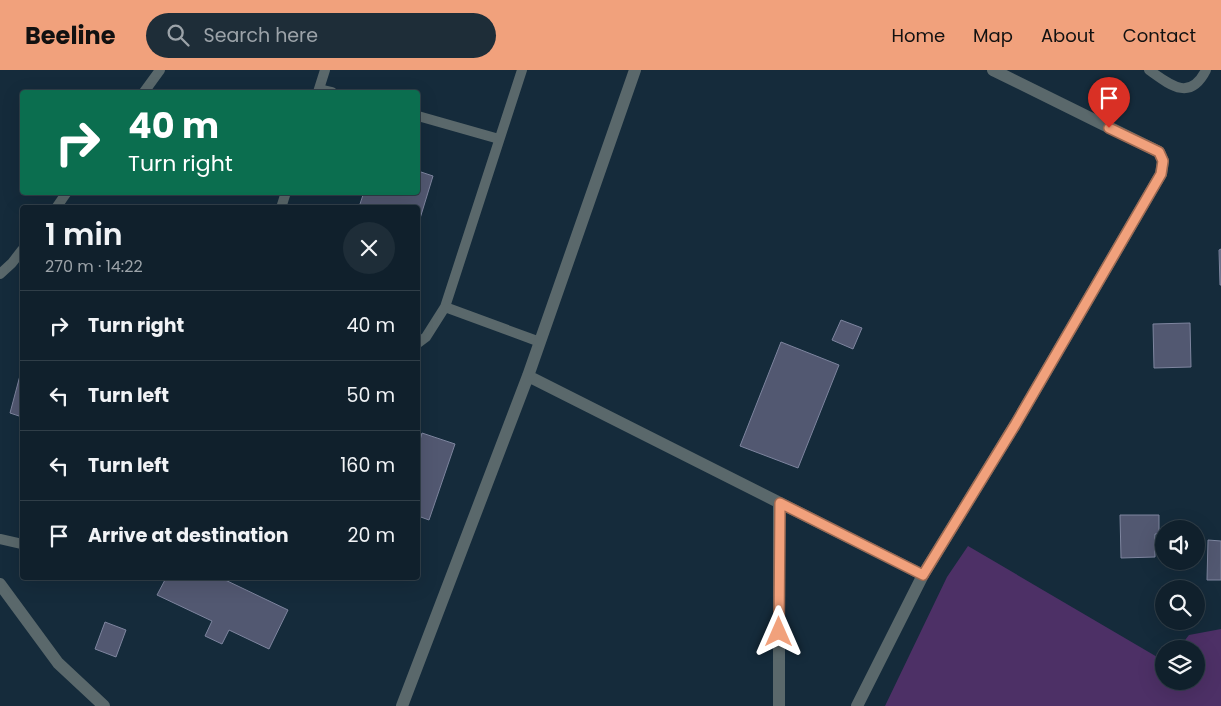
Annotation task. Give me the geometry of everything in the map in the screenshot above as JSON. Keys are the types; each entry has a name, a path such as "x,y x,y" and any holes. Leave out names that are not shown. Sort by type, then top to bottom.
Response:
{"street":[{"path":"402,706 528,376 635,70"},
{"path":"858,706 923,575 1015,425 1161,174 1163,161 1159,152 993,70"},
{"path":"528,376 923,575"},
{"path":"779,706 780,503"},
{"path":"0,584 58,663 104,706"}],"lane":[{"path":"145,90 160,70"},
{"path":"318,90 325,70"},
{"path":"420,342 426,337 444,306 522,70"},
{"path":"1149,70 1173,86 1188,88 1201,81 1206,70"},
{"path":"420,117 500,139"},
{"path":"0,274 20,253"},
{"path":"444,306 540,342"},
{"path":"0,539 20,544"}],"shaded area":[{"path":"968,546 1155,656 1155,690 1205,690 1205,640 1185,640 1189,635 1221,629 1221,706 885,706 947,577"}],"building":[{"path":"420,172 433,176 420,218 420,205 360,205 363,195 420,195"},
{"path":"1221,249 1221,285 1220,285 1219,250"},
{"path":"841,320 862,328 853,349 832,340"},
{"path":"1190,323 1191,367 1154,368 1153,324"},
{"path":"781,342 839,365 798,468 740,446"},
{"path":"20,376 20,416 10,413"},
{"path":"422,433 455,444 429,520 420,517 420,440"},
{"path":"1120,515 1159,515 1159,520 1155,520 1155,557 1121,558"},
{"path":"1208,540 1221,541 1221,580 1207,580"},
{"path":"165,580 225,580 288,610 269,649 229,630 222,644 205,636 212,621 157,595"},
{"path":"105,622 126,630 116,657 95,649"}],"route":[{"path":"779,632 780,503 923,575 1015,425 1161,174 1163,161 1159,152 1109,128"}]}
